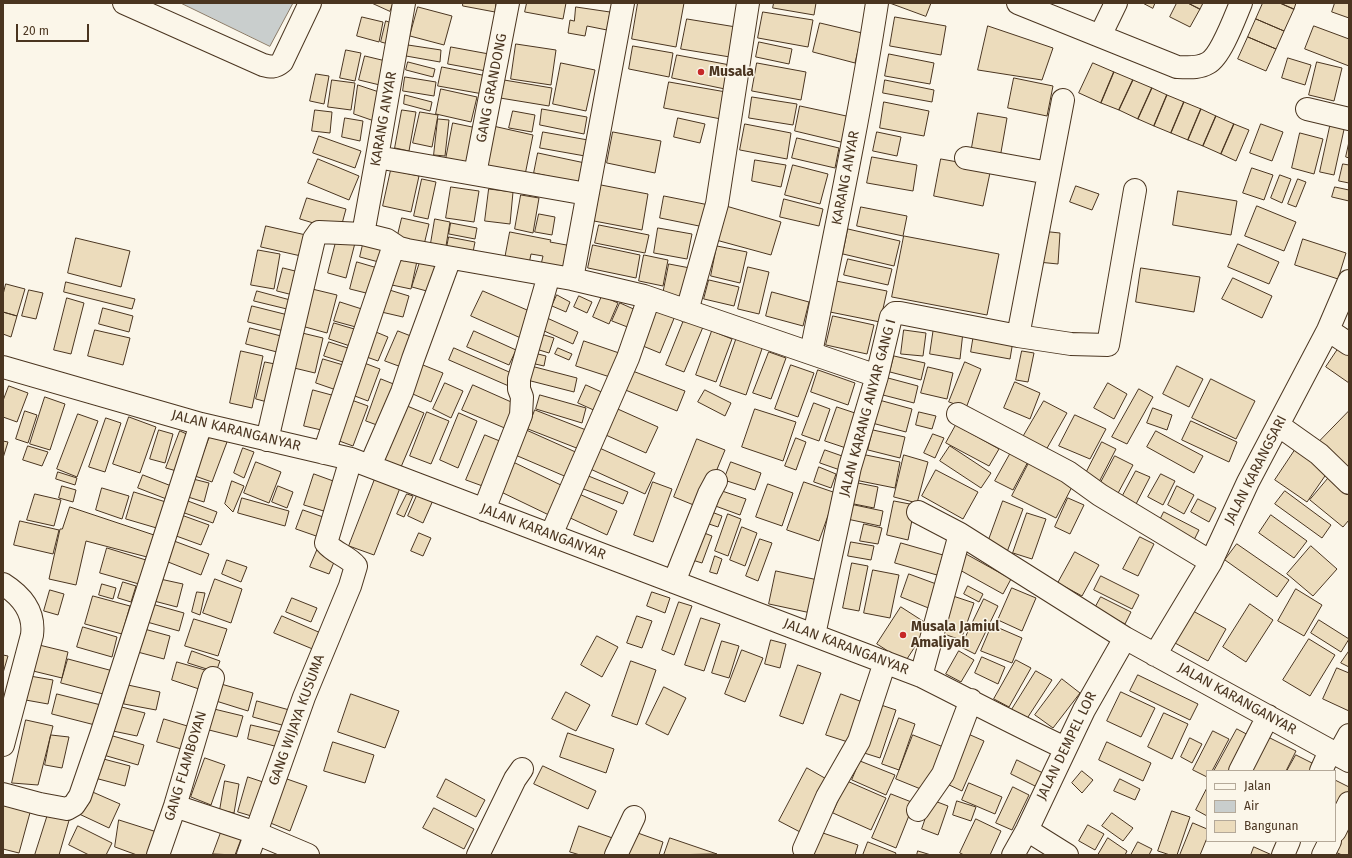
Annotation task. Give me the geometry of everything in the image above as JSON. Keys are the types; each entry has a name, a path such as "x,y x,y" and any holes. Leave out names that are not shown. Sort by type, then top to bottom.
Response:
{"street":[{"path":"124,3 270,67 277,66 282,62 310,3"},
{"name":"KARANG ANYAR","path":"363,234 404,3"},
{"name":"GANG GRANDONG","path":"475,174 508,3"},
{"path":"572,278 623,3"},
{"path":"687,311 717,204 748,3"},
{"name":"KARANG ANYAR","path":"811,353 847,172 877,3"},
{"path":"1018,3 1177,67 1195,68 1208,63 1222,46 1241,3"},
{"path":"1100,36 1116,3"},
{"path":"1018,336 1064,100"},
{"path":"1308,109 1349,119"},
{"path":"377,157 587,194"},
{"path":"966,158 1049,173"},
{"name":"JALAN KARANG ANYAR GANG I","path":"814,635 850,467 877,376 891,317 895,313 900,313 1018,336 1071,344 1108,345 1135,190"},
{"path":"267,440 314,239 319,232 363,234 387,240 399,248 572,278 649,298 877,376"},
{"path":"324,453 394,245"},
{"path":"361,463 402,392 450,258"},
{"path":"484,510 521,415 522,397 519,389 519,379 549,275"},
{"name":"JALAN KARANGSARI","path":"1155,655 1210,562 1248,482 1328,330 1349,281"},
{"path":"552,536 628,358 649,298"},
{"path":"1328,330 1349,344"},
{"name":"JALAN KARANGANYAR","path":"3,367 201,424 361,463 921,676 971,700 1001,718 1065,748"},
{"path":"958,414 1068,472 1100,495 1210,562"},
{"path":"3,794 40,804 67,809 74,805 80,796 201,424"},
{"path":"1278,425 1319,454 1349,484"},
{"name":"GANG WIJAYA KUSUMA","path":"248,855 304,696 350,586 356,566 353,562 329,547 326,543 361,463"},
{"path":"674,582 709,494 716,481"},
{"name":"JALAN KARANGANYAR","path":"918,512 960,534 1125,638 1339,756"},
{"path":"921,676 960,534"},
{"path":"3,584 10,588 26,604 33,624 32,635 3,745"},
{"name":"JALAN DEMPEL LOR","path":"1013,855 1027,830 1065,748 1100,680 1125,638"},
{"path":"804,849 827,797 859,741 885,662"},
{"name":"GANG FLAMBOYAN","path":"158,855 175,806 213,678"},
{"path":"918,810 942,774 971,700"},
{"path":"1241,770 1268,716"},
{"path":"1322,770 1339,756 1349,735"},
{"path":"478,855 515,780 522,769"},
{"path":"1336,829 1349,803"},
{"path":"175,806 256,833 308,855"},
{"path":"616,855 634,817"},
{"path":"1027,830 1067,855"},
{"path":"1283,855 1289,842"},
{"path":"1323,855 1330,842"}],"water":[{"path":"181,3 293,3 270,46"}],"building":[{"path":"372,3 393,3 390,11"},
{"path":"463,3 496,3 495,12 463,6"},
{"path":"527,3 566,3 563,19 525,12"},
{"path":"638,3 684,3 676,47 632,39"},
{"path":"774,3 816,3 814,15 773,8"},
{"path":"890,3 931,3 926,16"},
{"path":"1143,3 1155,3 1153,8"},
{"path":"1177,3 1188,3 1200,9 1190,27 1170,17"},
{"path":"1188,3 1203,3 1200,9"},
{"path":"1263,3 1280,3 1294,9 1284,31 1256,19"},
{"path":"1280,3 1296,3 1294,9"},
{"path":"1335,3 1349,3 1349,18 1332,12"},
{"path":"418,7 452,16 444,45 410,36"},
{"path":"576,7 610,12 607,30 587,26 585,36 568,33 570,20 574,21"},
{"path":"763,12 813,20 808,47 758,38"},
{"path":"362,17 383,22 379,42 357,36"},
{"path":"895,17 946,26 941,55 890,46"},
{"path":"687,19 736,27 730,57 681,49"},
{"path":"1256,19 1284,31 1276,49 1248,37"},
{"path":"386,21 397,25 392,45 381,42"},
{"path":"820,23 862,33 855,63 813,52"},
{"path":"988,26 1053,48 1042,80 978,70"},
{"path":"1314,26 1349,39 1349,66 1305,49"},
{"path":"1248,37 1276,49 1266,71 1238,59"},
{"path":"759,42 792,49 789,64 756,57"},
{"path":"516,44 556,50 551,85 511,79"},
{"path":"408,45 441,50 440,62 406,56"},
{"path":"633,46 673,53 669,77 629,69"},
{"path":"451,47 489,54 486,71 448,64"},
{"path":"346,50 361,53 355,81 340,78"},
{"path":"889,54 934,63 930,84 885,76"},
{"name":"Musala","path":"677,55 730,65 725,89 672,78"},
{"path":"365,56 390,62 384,86 359,80"},
{"path":"1288,58 1311,65 1305,85 1282,78"},
{"path":"408,62 435,69 433,77 406,70"},
{"path":"1317,62 1342,68 1334,101 1309,95"},
{"path":"561,63 595,70 586,111 553,104"},
{"path":"757,63 806,72 801,100 752,91"},
{"path":"1093,63 1114,72 1101,103 1079,93"},
{"path":"442,67 487,76 483,94 438,86"},
{"path":"1114,72 1133,80 1119,110 1101,103"},
{"path":"316,74 329,76 324,104 310,101"},
{"path":"405,77 436,82 434,96 403,91"},
{"path":"1014,78 1053,86 1047,116 1008,108"},
{"path":"332,80 355,83 351,110 328,107"},
{"path":"504,80 552,88 549,106 500,98"},
{"path":"885,80 934,90 932,102 883,93"},
{"path":"1133,80 1152,88 1138,119 1119,110"},
{"path":"669,82 726,92 721,119 664,108"},
{"path":"358,85 385,94 380,123 354,114"},
{"path":"1152,88 1167,95 1154,126 1138,119"},
{"path":"441,89 477,97 471,122 436,114"},
{"path":"405,95 432,102 430,111 404,104"},
{"path":"1167,95 1184,102 1171,133 1154,126"},
{"path":"752,97 797,104 793,125 749,118"},
{"path":"884,102 929,111 924,136 880,128"},
{"path":"1184,102 1201,109 1188,140 1171,133"},
{"path":"800,106 851,117 845,143 795,131"},
{"path":"542,109 587,117 584,134 540,125"},
{"path":"1201,109 1216,116 1203,146 1188,140"},
{"path":"315,110 332,112 330,133 312,131"},
{"path":"402,110 416,112 409,151 395,148"},
{"path":"513,111 535,115 532,132 509,128"},
{"path":"420,112 438,115 432,147 413,143"},
{"path":"978,113 1007,118 1000,158 971,153"},
{"path":"1216,116 1234,124 1221,154 1203,146"},
{"path":"345,118 363,121 360,141 342,137"},
{"path":"678,118 705,124 700,143 674,137"},
{"path":"438,119 449,120 445,156 434,155"},
{"path":"1331,122 1345,125 1334,175 1320,172"},
{"path":"453,123 477,128 468,169 445,164"},
{"path":"745,124 791,133 787,159 740,150"},
{"path":"1234,124 1249,130 1236,161 1221,154"},
{"path":"1261,124 1283,132 1272,161 1250,153"},
{"path":"493,126 533,135 525,175 485,166"},
{"path":"543,132 588,140 585,156 540,148"},
{"path":"613,132 661,141 655,173 607,163"},
{"path":"877,132 901,137 897,156 873,151"},
{"path":"1300,133 1323,139 1314,174 1292,168"},
{"path":"319,136 361,151 355,168 313,153"},
{"path":"797,138 839,148 835,168 792,158"},
{"path":"1349,142 1349,158 1346,157"},
{"path":"538,153 585,163 580,183 534,173"},
{"path":"872,157 917,165 913,191 867,183"},
{"path":"318,159 359,176 349,200 308,183"},
{"path":"941,159 991,168 983,206 934,196"},
{"path":"755,160 786,165 781,187 752,181"},
{"path":"1343,164 1349,165 1349,183 1339,181"},
{"path":"793,165 828,174 820,204 785,195"},
{"path":"1252,168 1273,175 1264,200 1243,193"},
{"path":"391,170 419,176 411,212 383,206"},
{"path":"1280,175 1291,179 1282,203 1271,198"},
{"path":"422,179 436,182 428,219 414,216"},
{"path":"1298,179 1306,182 1296,207 1288,204"},
{"path":"601,185 648,194 642,230 594,221"},
{"path":"1076,186 1099,194 1092,210 1070,202"},
{"path":"451,187 479,191 474,222 446,218"},
{"path":"1335,187 1349,190 1349,201 1332,197"},
{"path":"489,189 513,192 510,224 485,221"},
{"path":"1178,191 1237,201 1231,235 1173,225"},
{"path":"521,195 539,198 533,233 515,229"},
{"path":"664,196 709,205 704,227 660,218"},
{"path":"307,198 346,209 340,231 300,219"},
{"path":"784,199 823,209 819,226 780,217"},
{"path":"726,206 781,222 771,255 716,240"},
{"path":"1257,206 1296,222 1284,251 1245,236"},
{"path":"861,207 907,216 903,236 857,226"},
{"path":"539,214 555,217 552,235 535,232"},
{"path":"402,218 429,224 423,249 396,243"},
{"path":"435,219 450,222 445,252 430,249"},
{"path":"451,223 477,228 475,239 449,234"},
{"path":"599,225 649,235 645,253 595,243"},
{"path":"266,226 306,235 301,256 261,247"},
{"path":"658,228 692,234 687,259 654,253"},
{"path":"848,229 900,241 894,266 843,254"},
{"path":"1041,231 1060,233 1058,264 1038,262"},
{"path":"510,232 551,240 550,242 572,246 566,274 540,269 543,256 531,254 528,269 504,264"},
{"path":"365,236 391,243 386,264 360,257"},
{"path":"904,236 999,254 987,315 892,297"},
{"path":"449,237 475,242 472,257 446,252"},
{"path":"76,238 130,251 121,287 68,273"},
{"path":"337,238 355,243 346,278 328,273"},
{"path":"1303,239 1346,253 1338,279 1295,265"},
{"path":"1238,244 1279,262 1269,284 1228,267"},
{"path":"593,245 640,255 636,278 588,268"},
{"path":"717,246 747,252 740,283 711,276"},
{"path":"258,250 280,254 274,289 251,285"},
{"path":"644,255 668,260 663,286 639,281"},
{"path":"393,256 417,261 411,289 387,284"},
{"path":"848,259 892,269 888,285 844,275"},
{"path":"357,262 381,269 374,295 350,289"},
{"path":"420,262 441,268 434,293 412,287"},
{"path":"669,264 690,268 685,298 663,294"},
{"path":"748,267 769,272 759,314 738,309"},
{"path":"283,268 303,273 297,296 277,291"},
{"path":"1141,268 1200,277 1194,312 1136,302"},
{"path":"1233,278 1272,296 1262,318 1222,299"},
{"path":"709,280 739,287 734,306 704,299"},
{"path":"836,281 887,291 880,322 830,312"},
{"path":"66,282 135,299 132,309 64,292"},
{"path":"6,284 25,289 17,316 3,312 3,295"},
{"path":"308,288 337,295 327,333 298,325"},
{"path":"383,288 409,296 403,317 377,311"},
{"path":"29,290 43,293 36,319 22,316"},
{"path":"257,291 294,301 291,310 254,301"},
{"path":"483,291 534,313 523,339 471,316"},
{"path":"772,292 809,302 803,326 766,316"},
{"path":"557,295 570,302 566,312 552,306"},
{"path":"579,296 592,302 587,313 574,307"},
{"path":"602,296 618,303 609,324 593,317"},
{"path":"67,298 84,303 71,354 54,350"},
{"path":"340,302 368,311 363,329 334,321"},
{"path":"620,303 638,311 630,328 612,321"},
{"path":"252,306 292,316 288,332 248,322"},
{"path":"654,307 675,316 660,353 638,344"},
{"path":"103,308 133,316 129,332 99,324"},
{"path":"3,312 17,316 11,337 3,334"},
{"path":"833,316 874,325 867,354 826,345"},
{"path":"547,318 578,332 573,344 542,330"},
{"path":"684,320 703,327 684,372 666,365"},
{"path":"334,323 361,331 356,348 329,339"},
{"path":"934,327 963,332 960,359 930,354"},
{"path":"250,328 281,336 277,352 246,344"},
{"path":"95,330 130,338 123,365 88,356"},
{"path":"371,330 388,337 378,361 361,355"},
{"path":"904,330 926,333 923,356 901,354"},
{"path":"398,331 416,338 404,368 385,361"},
{"path":"474,331 516,350 509,365 467,347"},
{"path":"712,331 732,339 716,382 696,375"},
{"path":"298,332 323,338 315,373 290,367"},
{"path":"541,334 554,338 549,353 536,349"},
{"path":"738,334 764,343 746,395 720,386"},
{"path":"974,334 1013,341 1010,359 971,352"},
{"path":"584,341 622,354 613,378 576,366"},
{"path":"329,342 354,350 349,364 324,356"},
{"path":"1342,343 1349,348 1349,383 1326,367"},
{"path":"454,348 516,375 511,387 449,360"},
{"path":"558,348 572,354 569,360 555,354"},
{"path":"241,351 263,356 252,408 230,403"},
{"path":"1022,351 1034,353 1028,382 1016,380"},
{"path":"769,352 786,358 771,399 753,393"},
{"path":"534,353 546,356 544,366 531,363"},
{"path":"894,356 925,363 921,380 890,372"},
{"path":"323,359 350,367 342,392 316,383"},
{"path":"359,361 380,369 368,401 347,393"},
{"path":"265,362 280,365 271,403 256,399"},
{"path":"965,362 981,369 966,408 949,402"},
{"path":"418,363 443,373 431,402 406,391"},
{"path":"791,365 814,373 798,417 775,409"},
{"path":"531,366 577,378 574,392 527,380"},
{"path":"1177,366 1203,379 1189,407 1163,394"},
{"path":"928,367 953,373 947,399 921,393"},
{"path":"630,370 685,391 677,411 623,389"},
{"path":"818,370 855,383 848,405 811,392"},
{"path":"888,378 918,386 914,403 883,395"},
{"path":"381,379 401,387 385,428 366,421"},
{"path":"1211,379 1255,401 1236,439 1192,418"},
{"path":"1015,382 1040,393 1030,419 1004,408"},
{"path":"445,383 463,391 451,418 433,409"},
{"path":"1108,383 1127,394 1114,419 1094,408"},
{"path":"473,385 518,405 507,429 462,410"},
{"path":"586,385 606,394 598,412 578,403"},
{"path":"9,386 28,393 17,422 3,417 3,401"},
{"path":"1139,389 1153,397 1127,444 1112,437"},
{"path":"313,390 339,397 330,432 304,426"},
{"path":"705,390 731,403 725,416 698,402"},
{"path":"540,395 586,408 582,423 536,409"},
{"path":"45,397 65,404 50,450 30,444"},
{"path":"346,398 368,406 353,446 331,438"},
{"path":"879,400 912,409 906,432 872,423"},
{"path":"1044,401 1067,413 1046,450 1023,437"},
{"path":"400,403 424,413 398,474 374,464"},
{"path":"814,403 830,409 819,441 802,435"},
{"path":"611,406 658,427 646,453 599,432"},
{"path":"837,407 858,414 846,448 825,441"},
{"path":"1153,408 1172,415 1167,430 1147,423"},
{"path":"755,409 796,422 783,461 742,447"},
{"path":"535,410 586,430 579,449 528,429"},
{"path":"25,411 37,415 28,443 16,439"},
{"path":"1349,411 1349,466 1347,469 1319,442"},
{"path":"427,412 449,421 431,464 410,456"},
{"path":"919,412 936,416 932,429 916,425"},
{"path":"459,413 477,421 458,468 440,460"},
{"path":"78,414 98,421 77,477 57,469"},
{"path":"1075,415 1106,429 1090,459 1059,446"},
{"path":"129,417 156,427 140,473 113,464"},
{"path":"106,418 121,423 105,472 89,467"},
{"path":"1191,421 1237,442 1229,462 1182,440"},
{"path":"956,425 999,449 989,466 946,443"},
{"path":"524,429 580,454 569,478 513,454"},
{"path":"159,430 173,434 165,463 150,459"},
{"path":"873,430 905,437 900,458 868,450"},
{"path":"180,431 191,436 180,472 166,468"},
{"path":"1156,431 1203,456 1194,473 1147,447"},
{"path":"933,434 944,438 935,458 924,453"},
{"path":"485,435 507,444 488,488 466,480"},
{"path":"210,436 227,442 212,482 195,476"},
{"path":"796,438 806,442 796,470 785,466"},
{"path":"697,439 725,450 701,508 674,497"},
{"path":"3,441 8,442 3,458"},
{"path":"1102,442 1116,449 1098,484 1084,477"},
{"path":"28,446 48,452 42,466 23,460"},
{"path":"595,446 655,473 645,494 586,467"},
{"path":"950,446 991,473 981,488 940,461"},
{"path":"1014,447 1031,456 1013,490 995,481"},
{"path":"243,448 254,452 244,478 234,473"},
{"path":"825,450 845,457 840,470 820,463"},
{"path":"1295,450 1327,473 1307,502 1275,480"},
{"path":"861,454 900,462 895,488 855,480"},
{"path":"904,455 928,462 917,503 894,497"},
{"path":"1115,456 1133,465 1116,497 1098,488"},
{"path":"1032,457 1076,479 1056,518 1012,496"},
{"path":"511,461 565,487 551,516 497,490"},
{"path":"256,462 281,472 269,503 244,493"},
{"path":"731,462 761,473 755,490 724,480"},
{"path":"819,467 836,474 831,488 814,482"},
{"path":"936,470 978,492 963,519 922,496"},
{"path":"1136,471 1150,477 1135,506 1121,499"},
{"path":"58,472 77,478 75,485 56,479"},
{"path":"314,474 336,482 327,512 304,505"},
{"path":"1161,474 1175,481 1163,505 1148,497"},
{"path":"143,475 174,487 169,500 138,488"},
{"path":"586,475 628,492 623,504 581,488"},
{"path":"1331,475 1349,489 1349,520 1343,527 1310,500"},
{"path":"193,479 209,483 204,502 188,497"},
{"path":"375,479 400,488 374,555 349,546"},
{"path":"232,481 244,486 233,512 225,504"},
{"path":"653,482 672,489 653,542 634,535"},
{"path":"804,482 836,493 819,541 787,530"},
{"path":"853,482 878,487 874,508 849,503"},
{"path":"768,484 793,493 782,526 756,517"},
{"path":"62,486 76,490 73,502 59,498"},
{"path":"278,486 293,492 287,508 272,502"},
{"path":"1177,486 1194,495 1184,514 1168,505"},
{"path":"102,488 129,496 122,519 96,510"},
{"path":"716,489 746,499 740,515 710,504"},
{"path":"419,491 434,498 423,523 408,516"},
{"path":"1285,491 1331,525 1322,538 1275,504"},
{"path":"134,492 169,503 160,529 126,519"},
{"path":"577,493 617,511 607,535 566,516"},
{"path":"35,494 61,500 54,526 27,520"},
{"path":"407,494 413,496 404,517 397,514"},
{"path":"180,498 217,512 213,523 176,510"},
{"path":"242,498 289,511 285,526 238,513"},
{"path":"1068,498 1084,505 1070,534 1055,527"},
{"path":"1198,499 1216,508 1209,522 1191,512"},
{"path":"894,501 915,505 908,540 887,535"},
{"path":"1003,501 1023,509 1007,552 987,545"},
{"path":"850,504 883,511 880,526 847,519"},
{"path":"70,507 154,535 147,557 86,541 76,585 49,579 60,529 62,529"},
{"path":"704,509 722,516 718,527 700,521"},
{"path":"303,510 326,518 319,537 296,529"},
{"path":"173,512 209,525 201,545 168,533"},
{"path":"1164,512 1199,530 1192,544 1157,526"},
{"path":"1027,513 1046,519 1032,559 1013,553"},
{"path":"728,514 741,519 728,556 715,551"},
{"path":"1271,515 1307,541 1294,558 1259,533"},
{"path":"20,521 59,530 53,554 14,545"},
{"path":"864,524 882,528 878,544 860,541"},
{"path":"742,527 757,533 745,566 730,560"},
{"path":"699,531 712,536 702,563 689,559"},
{"path":"419,533 431,538 423,556 411,551"},
{"path":"1140,537 1154,544 1138,576 1123,569"},
{"path":"166,538 209,554 201,575 158,558"},
{"path":"760,539 772,543 758,581 746,576"},
{"path":"851,542 874,546 871,560 848,556"},
{"path":"901,543 943,555 937,575 895,563"},
{"path":"1237,544 1289,580 1277,597 1225,560"},
{"path":"1311,546 1337,569 1313,596 1287,574"},
{"path":"107,548 146,560 139,584 100,573"},
{"path":"318,548 337,555 329,574 310,567"},
{"path":"1075,552 1099,565 1082,596 1058,583"},
{"path":"966,554 1011,579 1003,594 958,569"},
{"path":"715,556 722,559 717,574 710,572"},
{"path":"227,560 247,567 241,582 222,574"},
{"path":"852,563 868,566 859,611 843,608"},
{"path":"873,570 899,575 890,618 864,613"},
{"path":"776,571 818,580 811,613 769,604"},
{"path":"909,574 939,585 931,609 901,597"},
{"path":"1101,576 1139,595 1132,609 1094,590"},
{"path":"160,579 183,584 177,607 154,601"},
{"path":"215,579 242,589 231,623 203,613"},
{"path":"123,582 136,586 131,602 118,598"},
{"path":"102,584 116,588 113,599 99,595"},
{"path":"968,586 983,594 979,602 964,594"},
{"path":"1012,588 1036,598 1022,631 998,620"},
{"path":"1296,589 1322,605 1304,636 1278,621"},
{"path":"50,590 64,594 58,615 44,611"},
{"path":"197,592 205,593 200,615 192,612"},
{"path":"652,592 670,598 665,613 647,606"},
{"path":"93,596 130,606 122,634 85,624"},
{"path":"953,596 974,603 961,640 941,633"},
{"path":"1101,597 1131,612 1125,624 1095,608"},
{"path":"292,598 317,608 311,622 286,612"},
{"path":"984,599 998,606 975,654 961,647"},
{"path":"679,602 692,606 674,655 662,650"},
{"path":"152,604 184,613 179,631 147,622"},
{"path":"1250,604 1273,620 1246,662 1223,647"},
{"name":"Musala Jamiul Amaliyah","path":"901,607 929,625 905,662 877,644"},
{"path":"1193,611 1226,629 1208,661 1175,643"},
{"path":"282,616 323,634 315,650 274,633"},
{"path":"637,616 652,621 642,648 627,643"},
{"path":"701,618 720,624 704,671 685,665"},
{"path":"194,619 227,629 218,656 185,646"},
{"path":"1319,620 1349,639 1341,652 1311,633"},
{"path":"992,625 1022,638 1012,663 981,651"},
{"path":"83,627 117,637 112,657 77,647"},
{"path":"137,627 170,636 164,659 130,650"},
{"path":"597,636 618,647 602,677 581,665"},
{"path":"1309,639 1335,655 1310,696 1283,680"},
{"path":"771,640 786,644 780,668 765,664"},
{"path":"722,641 739,646 729,678 712,673"},
{"path":"35,644 68,652 62,678 29,670"},
{"path":"742,650 763,658 745,702 725,694"},
{"path":"192,651 220,661 216,672 188,663"},
{"path":"959,651 974,660 961,682 946,674"},
{"path":"1349,651 1349,667 1341,663"},
{"path":"3,655 8,656 3,673"},
{"path":"982,657 1005,667 998,684 975,673"},
{"path":"68,659 113,671 107,695 61,683"},
{"path":"1016,660 1031,668 1009,707 994,699"},
{"path":"631,661 656,670 637,725 612,716"},
{"path":"177,662 205,670 199,689 172,680"},
{"path":"798,665 821,673 803,724 780,716"},
{"path":"1337,668 1349,673 1349,711 1323,699"},
{"path":"1036,671 1052,680 1026,720 1011,711"},
{"path":"24,675 53,680 48,704 20,699"},
{"path":"1138,675 1198,704 1190,720 1130,691"},
{"path":"1062,679 1080,693 1053,728 1035,715"},
{"path":"221,684 253,693 248,711 216,701"},
{"path":"128,685 160,692 156,710 124,704"},
{"path":"664,687 686,698 668,735 646,724"},
{"path":"566,692 590,705 576,731 552,719"},
{"path":"1121,692 1155,708 1141,737 1107,721"},
{"path":"57,694 101,705 95,725 52,714"},
{"path":"351,694 399,711 385,748 338,732"},
{"path":"841,694 865,703 851,743 826,735"},
{"path":"257,701 293,711 289,727 253,717"},
{"path":"878,704 896,710 880,758 861,752"},
{"path":"114,705 145,713 137,736 108,730"},
{"path":"214,709 243,716 237,737 209,730"},
{"path":"1164,713 1188,724 1172,759 1148,747"},
{"path":"899,718 915,724 899,770 882,764"},
{"path":"164,719 194,728 188,751 157,742"},
{"path":"26,720 53,726 38,785 12,783"},
{"path":"251,725 286,733 282,748 248,739"},
{"path":"1237,729 1254,738 1236,770 1215,770"},
{"path":"1213,731 1229,739 1213,770 1206,770 1206,776 1193,770"},
{"path":"568,733 614,749 606,773 560,757"},
{"path":"966,733 984,741 962,791 945,783"},
{"path":"106,734 144,745 138,765 100,754"},
{"path":"51,735 69,737 62,768 45,765"},
{"path":"913,735 946,748 928,792 896,779"},
{"path":"1264,735 1296,751 1286,770 1246,770"},
{"path":"1190,738 1202,744 1192,763 1181,757"},
{"path":"333,742 374,755 365,783 324,771"},
{"path":"1107,742 1151,763 1143,781 1099,760"},
{"path":"1296,755 1320,767 1318,770 1288,770"},
{"path":"96,757 130,766 125,786 91,777"},
{"path":"205,758 225,765 211,805 191,797"},
{"path":"1017,760 1043,773 1037,787 1011,774"},
{"path":"860,761 895,775 886,795 852,780"},
{"path":"543,766 596,791 588,809 534,784"},
{"path":"807,768 830,781 802,833 779,821"},
{"path":"1082,771 1093,780 1082,793 1072,783"},
{"path":"248,777 269,784 258,818 238,812"},
{"path":"284,778 307,786 290,831 268,822"},
{"path":"446,779 485,800 476,817 437,797"},
{"path":"1120,779 1140,789 1135,800 1114,791"},
{"path":"1336,780 1349,787 1349,792 1336,818"},
{"path":"225,781 239,784 234,813 220,810"},
{"path":"847,781 886,798 871,830 833,813"},
{"path":"969,783 1002,797 995,814 962,800"},
{"path":"1013,787 1029,795 1012,830 996,823"},
{"path":"88,790 120,804 109,828 77,813"},
{"path":"1206,790 1206,815 1196,810"},
{"path":"891,794 914,803 896,848 872,838"},
{"path":"932,800 948,806 938,835 922,829"},
{"path":"957,801 976,807 971,821 953,815"},
{"path":"3,802 31,809 19,853 3,849"},
{"path":"434,808 474,829 464,849 423,828"},
{"path":"49,811 70,817 59,855 35,855"},
{"path":"1172,811 1190,817 1177,855 1170,855 1158,851"},
{"path":"1112,813 1133,828 1123,841 1102,826"},
{"path":"976,819 1001,831 990,855 964,855 960,853"},
{"path":"119,820 160,833 153,855 137,855 115,847"},
{"path":"1193,823 1206,829 1206,840 1200,855 1180,855"},
{"path":"1088,825 1104,834 1095,850 1079,841"},
{"path":"78,826 112,843 106,855 89,855 69,845"},
{"path":"579,826 618,840 613,855 580,855 570,852"},
{"path":"223,827 243,834 235,855 213,854"},
{"path":"1344,829 1349,831 1349,855 1342,855 1333,851"},
{"path":"635,832 663,842 659,855 626,855"},
{"path":"820,832 858,845 855,855 812,855"},
{"path":"670,838 717,854 664,855"},
{"path":"1108,838 1127,851 1125,855 1098,855"},
{"path":"868,842 896,853 895,855 863,855"},
{"path":"1138,842 1152,849 1149,855 1131,855"},
{"path":"1254,847 1272,855 1251,855"},
{"path":"918,851 931,855 917,855"}],"place":[{"name":"Musala","path":"701,72"},
{"name":"Musala Jamiul Amaliyah","path":"903,635"}]}
